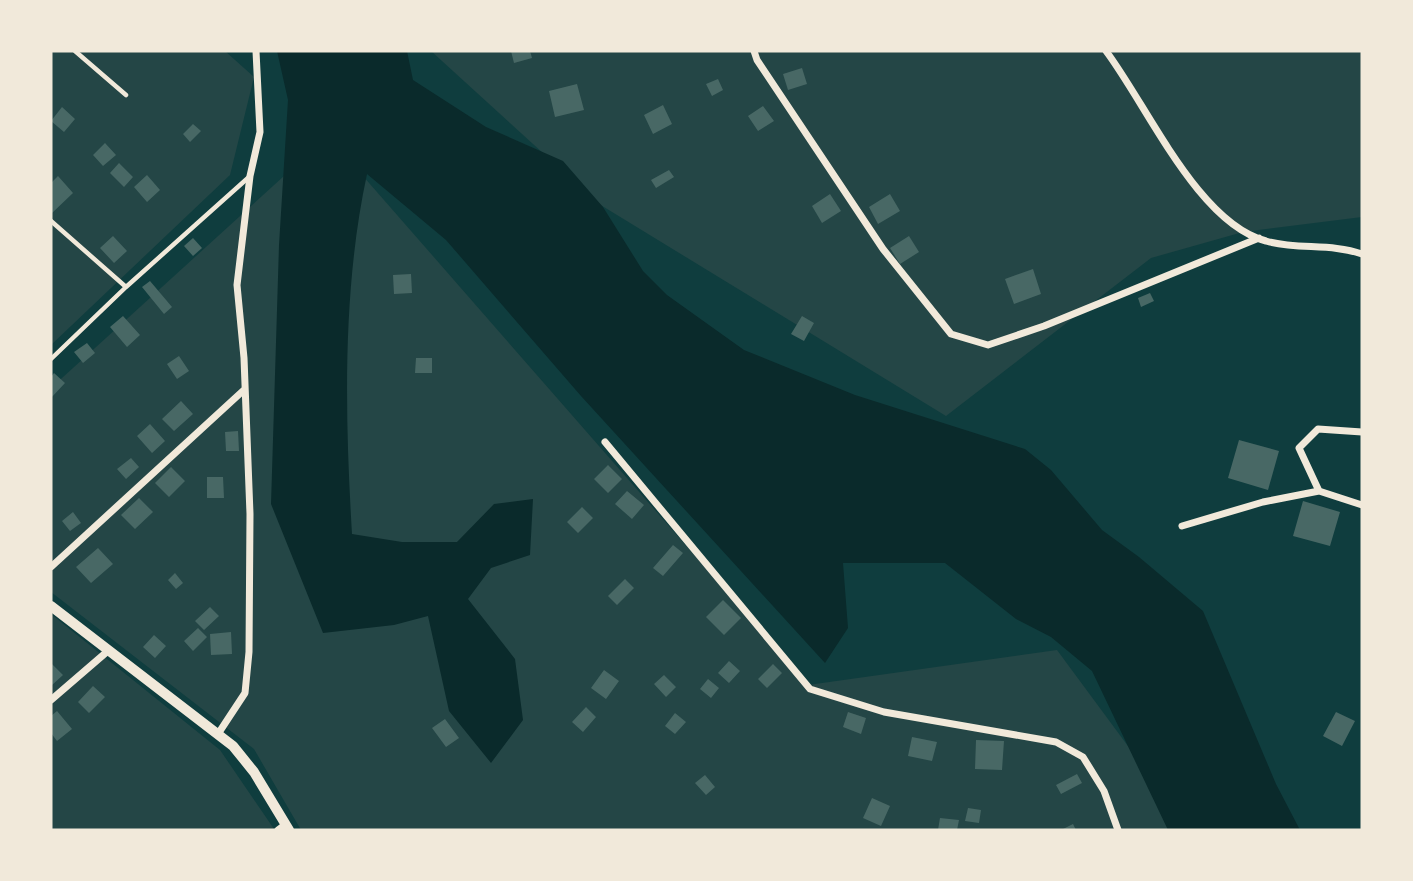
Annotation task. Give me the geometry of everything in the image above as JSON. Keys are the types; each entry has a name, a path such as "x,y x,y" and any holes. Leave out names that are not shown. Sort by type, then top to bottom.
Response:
{"street":[{"path":"218,734 245,693 249,652 250,514 237,285 250,176 261,132 256,51"},
{"path":"754,51 757,61 883,249 951,334 988,345 1044,326 1259,238"},
{"path":"1106,51 1131,84 1200,196 1234,227 1259,238 1362,254"},
{"path":"51,567 245,389"},
{"path":"1319,491 1299,448 1318,429 1362,432"},
{"path":"605,442 810,689 884,712 1056,742 1083,757 1104,791 1118,830"},
{"path":"1182,526 1263,502 1319,491 1362,505"},
{"path":"51,606 218,734 254,772 285,828"},
{"path":"51,700 109,650"}],"lane":[{"path":"75,51 126,95"},
{"path":"51,359 126,287 250,176"},
{"path":"51,221 126,287"}],"shaded area":[{"path":"51,51 225,51 254,77 230,175 51,345"},
{"path":"277,51 407,51 413,80 486,127 563,161 603,207 643,271 667,295 744,350 855,395 1025,449 1051,470 1102,530 1203,611 1276,784 1300,830 1168,830 1092,671 1051,637 1016,619 945,563 843,563 848,628 825,663 581,396 446,240 367,174 349,308 347,399 352,534 402,542 457,542 494,504 533,499 530,555 491,568 468,599 515,659 523,720 491,763 449,711 428,616 394,625 323,633 271,504 279,245 288,100"},
{"path":"431,51 1362,51 1362,217 1243,232 1151,258 946,416 599,204"},
{"path":"328,136 808,685 1057,650 1190,830 301,830 254,749 51,592 51,388"},
{"path":"51,614 220,750 274,829 51,830"}],"building":[{"path":"511,51 530,51 532,58 514,63"},
{"path":"802,68 807,84 788,90 783,74"},
{"path":"718,79 723,90 712,96 706,84"},
{"path":"577,84 584,110 555,117 549,91"},
{"path":"663,105 672,124 653,134 644,115"},
{"path":"763,106 774,121 758,131 748,116"},
{"path":"62,107 75,119 64,132 51,121"},
{"path":"193,124 201,131 190,142 183,134"},
{"path":"105,143 116,155 103,166 93,155"},
{"path":"119,163 133,177 124,187 110,173"},
{"path":"669,170 674,177 656,188 651,180"},
{"path":"147,175 160,190 147,202 134,187"},
{"path":"58,176 73,193 51,214 51,183"},
{"path":"830,194 841,211 822,223 812,206"},
{"path":"890,194 900,211 878,224 869,207"},
{"path":"113,236 127,251 114,263 100,248"},
{"path":"909,236 919,252 900,264 890,248"},
{"path":"193,238 202,248 193,256 184,246"},
{"path":"1033,269 1041,294 1014,304 1005,279"},
{"path":"411,274 412,293 394,294 393,275"},
{"path":"150,281 172,307 164,314 142,287"},
{"path":"1150,293 1154,301 1141,307 1138,298"},
{"path":"123,316 140,335 127,347 110,327"},
{"path":"802,316 814,323 804,341 791,334"},
{"path":"87,343 95,353 83,363 74,352"},
{"path":"179,356 189,371 177,379 167,364"},
{"path":"416,358 432,358 432,373 415,373"},
{"path":"54,373 65,383 51,398 51,377"},
{"path":"181,401 193,414 174,431 162,419"},
{"path":"150,424 165,441 152,453 137,436"},
{"path":"238,431 239,451 226,451 225,432"},
{"path":"1239,440 1279,451 1268,490 1228,478"},
{"path":"131,458 139,467 126,479 117,469"},
{"path":"608,465 622,479 608,493 594,479"},
{"path":"171,467 185,481 169,497 155,483"},
{"path":"207,477 223,477 224,498 207,498"},
{"path":"627,491 644,505 632,519 615,504"},
{"path":"139,498 153,512 135,529 121,515"},
{"path":"1303,501 1340,512 1330,546 1293,536"},
{"path":"582,507 593,518 578,533 567,522"},
{"path":"73,512 81,523 70,531 62,521"},
{"path":"673,545 683,553 663,576 653,568"},
{"path":"98,548 113,564 91,583 76,567"},
{"path":"175,573 183,583 176,589 168,580"},
{"path":"625,579 634,588 617,605 608,596"},
{"path":"723,600 741,618 724,635 706,617"},
{"path":"210,607 219,616 204,630 195,621"},
{"path":"198,628 207,637 193,651 184,641"},
{"path":"231,632 232,654 211,655 210,634"},
{"path":"154,635 166,646 155,658 143,647"},
{"path":"729,661 740,671 729,683 718,673"},
{"path":"773,664 782,673 767,688 758,679"},
{"path":"51,665 63,675 51,686"},
{"path":"604,670 619,681 606,699 591,688"},
{"path":"664,675 676,687 666,697 654,684"},
{"path":"708,679 719,688 711,698 700,689"},
{"path":"93,686 105,697 89,713 78,702"},
{"path":"586,707 596,717 583,732 572,722"},
{"path":"57,711 72,729 57,741 51,733 51,716"},
{"path":"848,712 866,718 861,734 843,727"},
{"path":"1336,712 1355,721 1342,746 1323,736"},
{"path":"675,713 686,722 675,734 665,726"},
{"path":"445,719 459,738 446,747 432,728"},
{"path":"912,737 937,742 932,761 908,756"},
{"path":"976,740 1004,741 1002,770 975,769"},
{"path":"1077,774 1082,783 1061,794 1056,785"},
{"path":"705,775 715,787 706,795 695,783"},
{"path":"872,798 890,806 881,826 863,818"},
{"path":"968,808 981,810 979,823 965,821"},
{"path":"940,818 959,820 957,830 938,830"},
{"path":"1073,824 1076,830 1061,830"}]}
